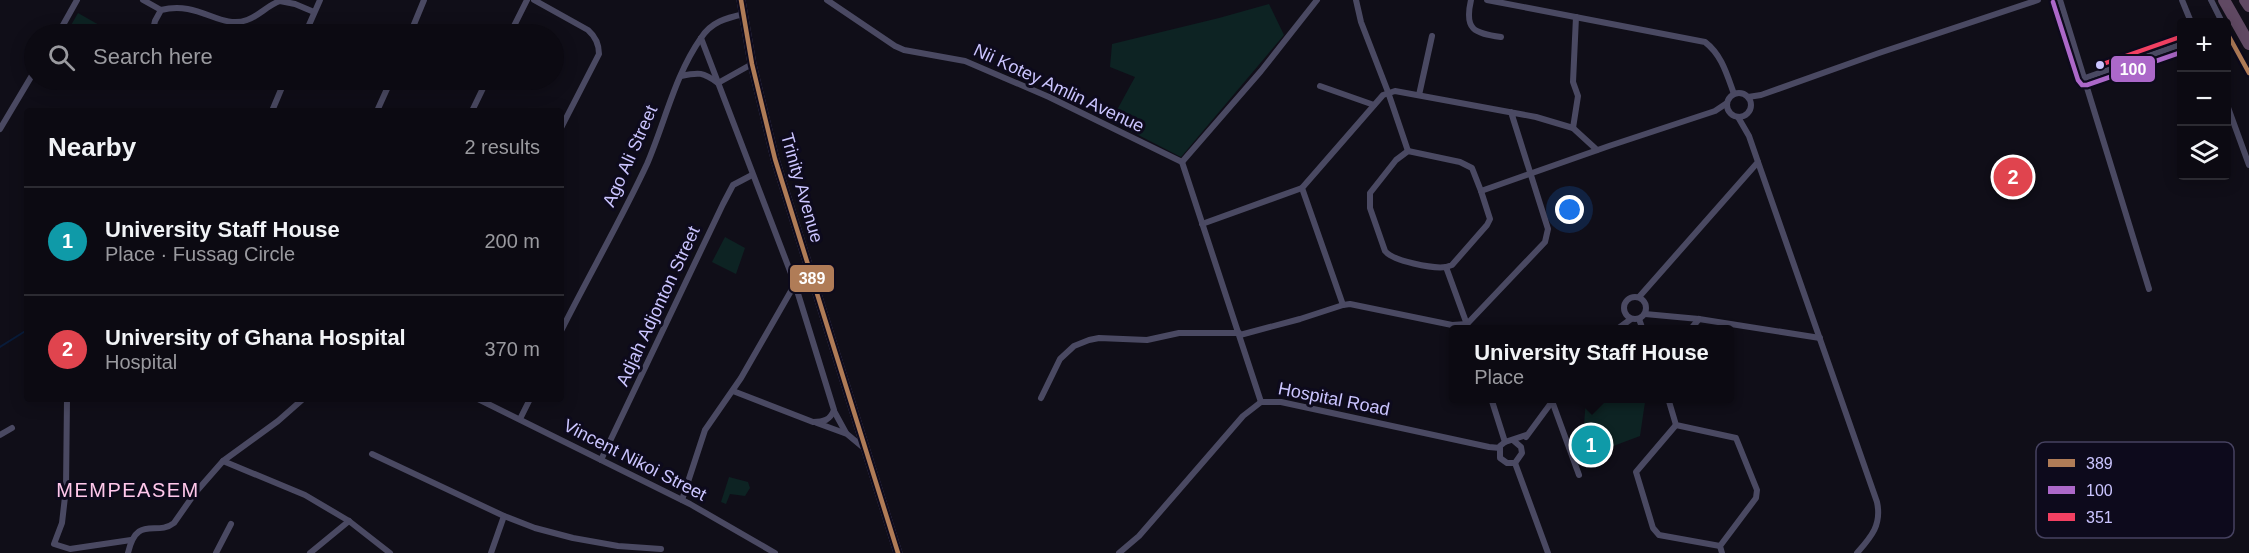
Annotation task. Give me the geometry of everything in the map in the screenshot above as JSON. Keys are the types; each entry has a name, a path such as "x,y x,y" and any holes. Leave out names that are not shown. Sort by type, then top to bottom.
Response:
{"highway":[{"path":"2224,0 2249,44"},
{"path":"2245,0 2249,6"}],"street":[{"path":"64,24 78,0"},
{"path":"143,0 161,10 183,6 197,8 222,19 237,21 248,20 280,1 314,12"},
{"path":"309,24 320,0"},
{"path":"414,24 424,0"},
{"path":"515,24 527,0"},
{"path":"534,0 588,30 594,35 599,46 599,54 564,122"},
{"name":"Trinity Avenue","path":"741,0 752,64 776,159 898,553"},
{"name":"Nii Kotey Amlin Avenue","path":"826,0 895,46 904,50 965,61 1049,97 1182,162"},
{"path":"1261,402 1182,162 1261,71 1317,0"},
{"path":"1356,0 1361,22 1408,151"},
{"path":"1471,0 1469,17 1471,28 1476,32 1501,37"},
{"path":"1487,0 1705,42 1720,58 1734,94"},
{"path":"1481,191 1715,111 1727,103 1734,94 1739,93 1748,97 1761,95 1879,52 2038,0"},
{"path":"2060,0 2149,289"},
{"path":"2182,0 2190,18"},
{"path":"2211,0 2220,18"},
{"path":"154,24 161,10"},
{"name":"Ago Ali Street","path":"564,325 647,164 681,76 701,38 711,26 726,18 744,14"},
{"path":"1573,128 1578,96 1573,82 1576,17"},
{"path":"1419,95 1432,36"},
{"path":"701,38 795,284 832,414 847,434 865,449"},
{"path":"2231,39 2249,73"},
{"path":"2085,78 2177,45"},
{"path":"718,83 752,64"},
{"path":"681,76 693,73 705,74 718,83"},
{"path":"1320,86 1374,105"},
{"path":"0,129 24,89"},
{"path":"273,108 281,90"},
{"path":"377,108 386,90"},
{"path":"474,108 483,90"},
{"path":"1202,224 1302,188 1388,92 1419,95 1536,117 1573,128 1597,150"},
{"path":"1761,95 1746,115 1749,136 1879,514 1878,525 1857,553"},
{"path":"1748,97 1752,105"},
{"path":"1727,103 1729,112"},
{"path":"1715,111 1729,112 1738,117 1749,136"},
{"path":"1470,325 1548,236 1548,229 1511,112"},
{"path":"1738,117 1746,115"},
{"path":"2231,116 2249,165"},
{"path":"1408,151 1460,162 1472,168 1481,191 1490,214 1487,225 1452,265 1446,267 1389,256 1385,251 1368,201 1370,193 1396,160 1408,151"},
{"path":"1645,314 1642,300 1649,288 1758,162"},
{"name":"Adjah Adjonton Street","path":"601,460 733,185 752,175"},
{"path":"1302,188 1343,305"},
{"path":"1446,267 1467,325"},
{"path":"682,500 705,430 733,391 795,284"},
{"path":"1622,324 1626,301 1633,297 1642,300"},
{"path":"1041,398 1060,359 1074,346 1099,338 1147,340 1179,333 1239,334 1350,304 1452,325"},
{"path":"1625,313 1630,319"},
{"path":"1622,324 1630,319 1639,319 1645,314 1699,319 1820,338"},
{"path":"1639,319 1641,325"},
{"path":"1694,325 1699,319"},
{"path":"733,391 847,434"},
{"path":"67,402 66,488 62,523 54,544 70,549 131,540 145,529 169,526 174,523 195,493 223,461 279,421 300,402"},
{"name":"Vincent Nikoi Street","path":"484,402 682,500 775,553"},
{"path":"520,419 528,402"},
{"name":"Hospital Road","path":"1119,553 1139,536 1244,416 1261,402 1281,402 1499,451"},
{"path":"1492,403 1505,442"},
{"path":"1526,435 1514,441 1505,442 1499,451 1500,458 1507,463 1515,463 1521,457 1521,447 1526,435 1551,403"},
{"path":"1554,403 1579,475"},
{"path":"1669,403 1676,425"},
{"path":"813,422 823,422 832,414"},
{"path":"1676,425 1736,438 1757,490 1756,498 1721,549 1659,535 1653,528 1636,472 1676,425"},
{"path":"0,435 12,428"},
{"path":"1514,441 1521,447"},
{"path":"372,454 504,516 535,528 618,546 661,549"},
{"path":"223,461 305,495 349,521 390,553"},
{"path":"1515,463 1548,553"},
{"path":"491,553 504,516"},
{"path":"310,553 349,521"},
{"path":"216,553 231,524"},
{"path":"128,553 131,540"}],"green space":[{"path":"1269,4 1284,35 1181,157 1111,121 1135,77 1110,67 1112,44"},
{"path":"78,13 97,24 72,24"},
{"path":"725,237 745,248 736,274 712,262"},
{"path":"1586,403 1645,403 1640,436 1608,448 1584,425"},
{"path":"729,477 748,482 750,488 745,496 730,494 726,504 721,502"}],"waterway":[{"path":"0,347 24,332"}],"transit line":[{"name":"389","path":"741,0 752,64 775,159 898,553"},
{"name":"100","path":"2053,2 2078,80 2082,85 2177,54"},
{"name":"351","path":"2100,65 2177,38"},
{"name":"389","path":"2231,40 2249,73"}],"place":[{"name":"University of Ghana Hospital","path":"2013,177"},
{"name":"University Staff House","path":"1591,445"}],"district":[{"name":"MEMPEASEM","path":"128,490"}]}
